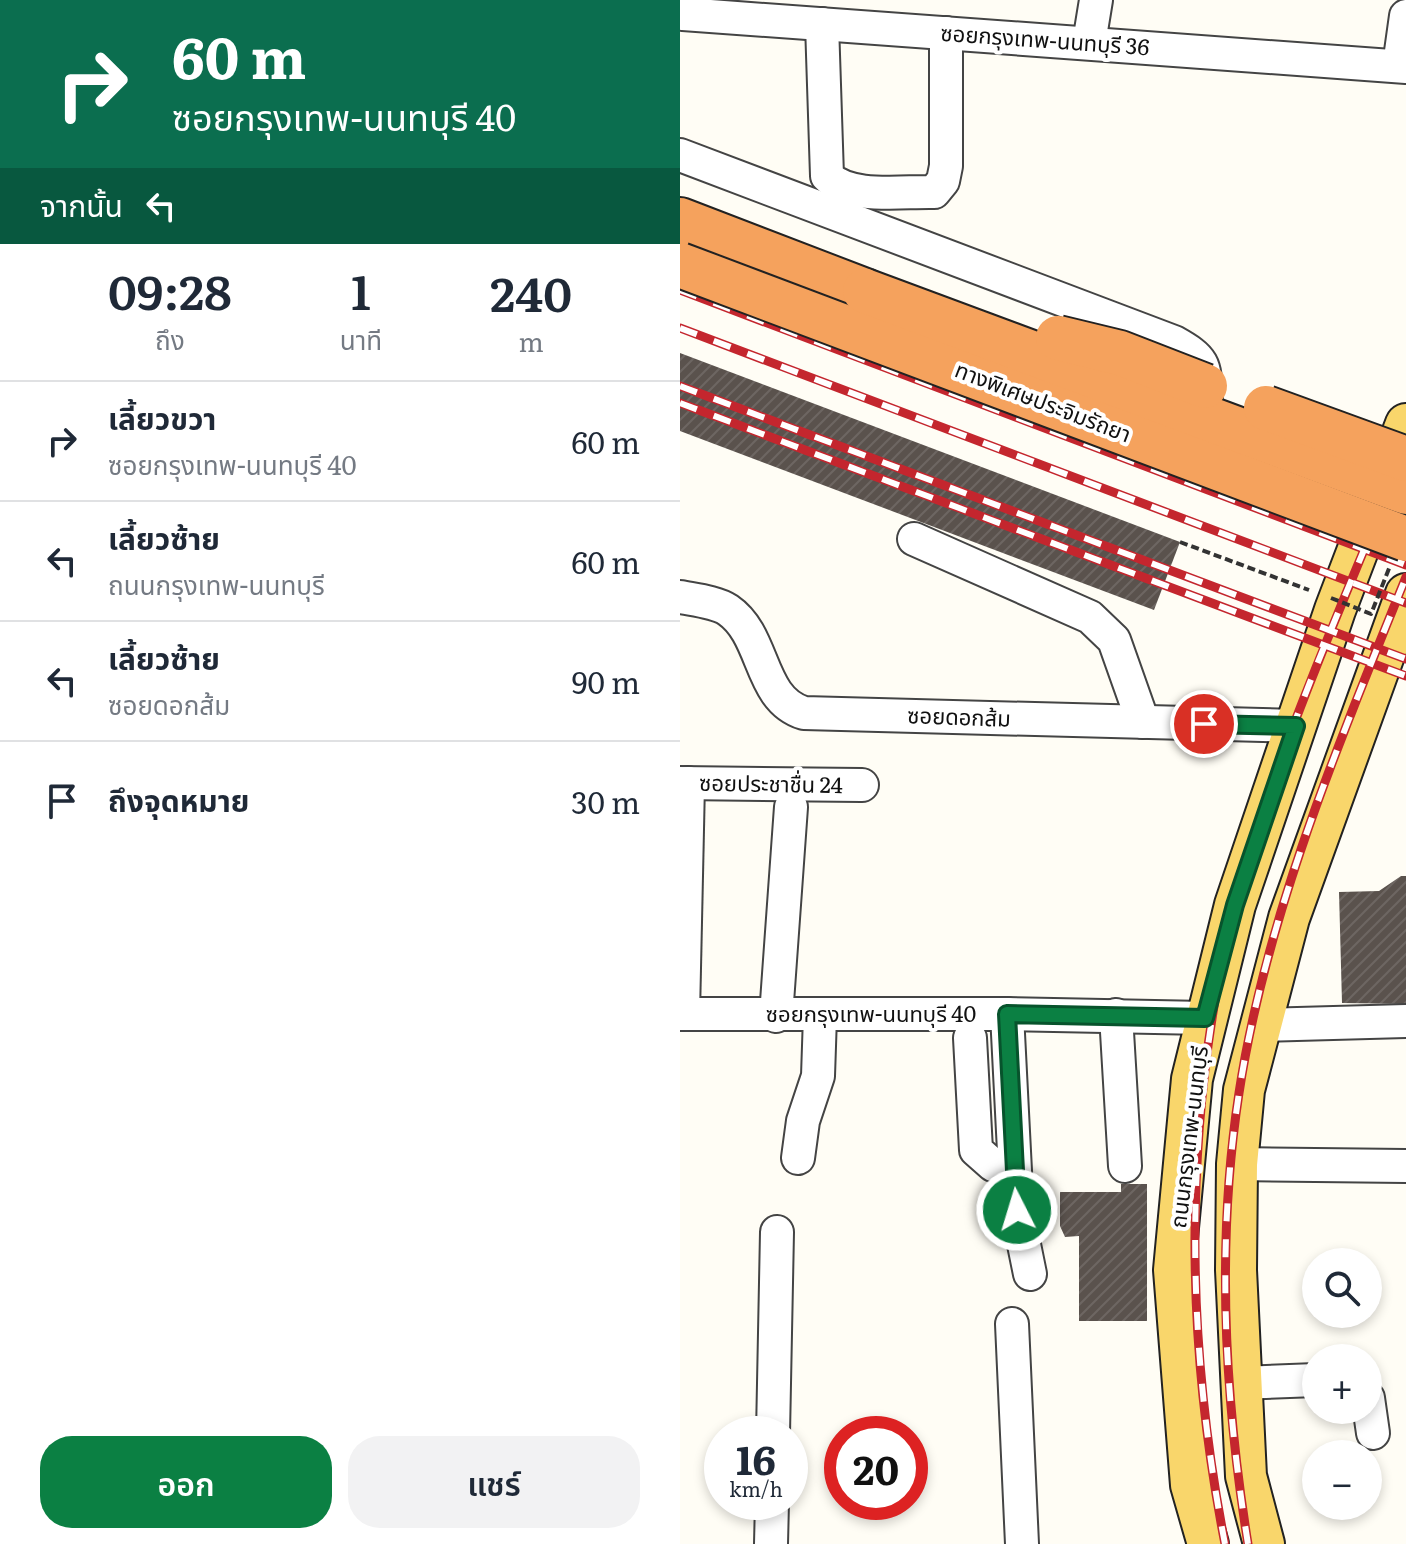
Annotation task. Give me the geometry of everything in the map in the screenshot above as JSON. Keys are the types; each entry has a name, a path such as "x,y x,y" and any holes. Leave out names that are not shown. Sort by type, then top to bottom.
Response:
{"highway":[{"path":"680,220 865,291 1120,353 1401,477"},
{"name":"ทางพิเศษประจิมรัถยา","path":"680,265 1401,565"}],"main road":[{"name":"ถนนกรุงเทพ-นนทบุรี","path":"1208,1544 1191,1485 1174,1270 1192,1079 1235,905 1296,726 1401,477 1406,424"},
{"path":"1264,1544 1246,1476 1242,1388 1237,1164 1244,1090 1289,918 1399,635 1401,565"},
{"path":"1184,1397 1198,1384 1223,1382 1242,1388"}],"street":[{"path":"1089,43 1096,0"},
{"name":"ซอยกรุงเทพ-นนทบุรี 36","path":"683,14 1402,67"},
{"path":"1402,67 1406,16"},
{"path":"822,24 827,176 837,186 860,190 934,192 943,181 946,166 946,33"},
{"path":"680,155 1174,342 1197,355 1206,368 1206,397"},
{"path":"680,204 1206,397 1401,477"},
{"path":"914,539 1090,617 1114,640 1143,722"},
{"name":"ซอยดอกส้ม","path":"680,597 727,609 747,633 776,694 788,708 804,713 1296,726"},
{"path":"682,1014 684,783"},
{"name":"ซอยประชาชื่น 24","path":"684,783 862,785"},
{"path":"776,1016 791,807"},
{"name":"ซอยกรุงเทพ-นนทบุรี 40","path":"682,1014 1007,1014 1205,1018"},
{"path":"1007,1014 1013,1167 1017,1210 1030,1274"},
{"path":"1116,1015 1125,1166"},
{"path":"798,1158 803,1121 818,1076 820,1016"},
{"path":"1261,1025 1406,1021"},
{"path":"970,1038 972,1128 976,1150 993,1165 1013,1167"},
{"path":"1237,1164 1406,1166"},
{"path":"773,1416 777,1232"},
{"path":"1012,1324 1022,1544"},
{"path":"1242,1388 1302,1382"},
{"path":"1372,1424 1373,1433"},
{"path":"771,1544 772,1520"}],"path":[{"path":"1180,542 1371,614 1401,565"}],"building":[{"path":"680,353 1180,542 1154,610 680,431"},
{"path":"1401,876 1406,876 1406,1004 1342,1003 1339,892 1379,891"},
{"path":"1121,1184 1147,1184 1147,1321 1079,1321 1079,1236 1065,1237 1060,1226 1060,1192 1121,1192"}],"railway":[{"path":"680,290 1406,565"},
{"path":"680,328 1406,603"},
{"path":"680,386 1406,659"},
{"path":"680,403 1406,676"},
{"path":"1225,1544 1204,1401 1195,1256 1196,1183 1209,1039 1221,967 1255,836 1327,639 1406,448"},
{"path":"1248,1544 1233,1432 1226,1319 1227,1206 1239,1093 1251,1027 1286,895 1331,766 1406,577"}],"route":[{"path":"1017,1210 1007,1014 1205,1018 1235,905 1296,726 1204,724"}]}
